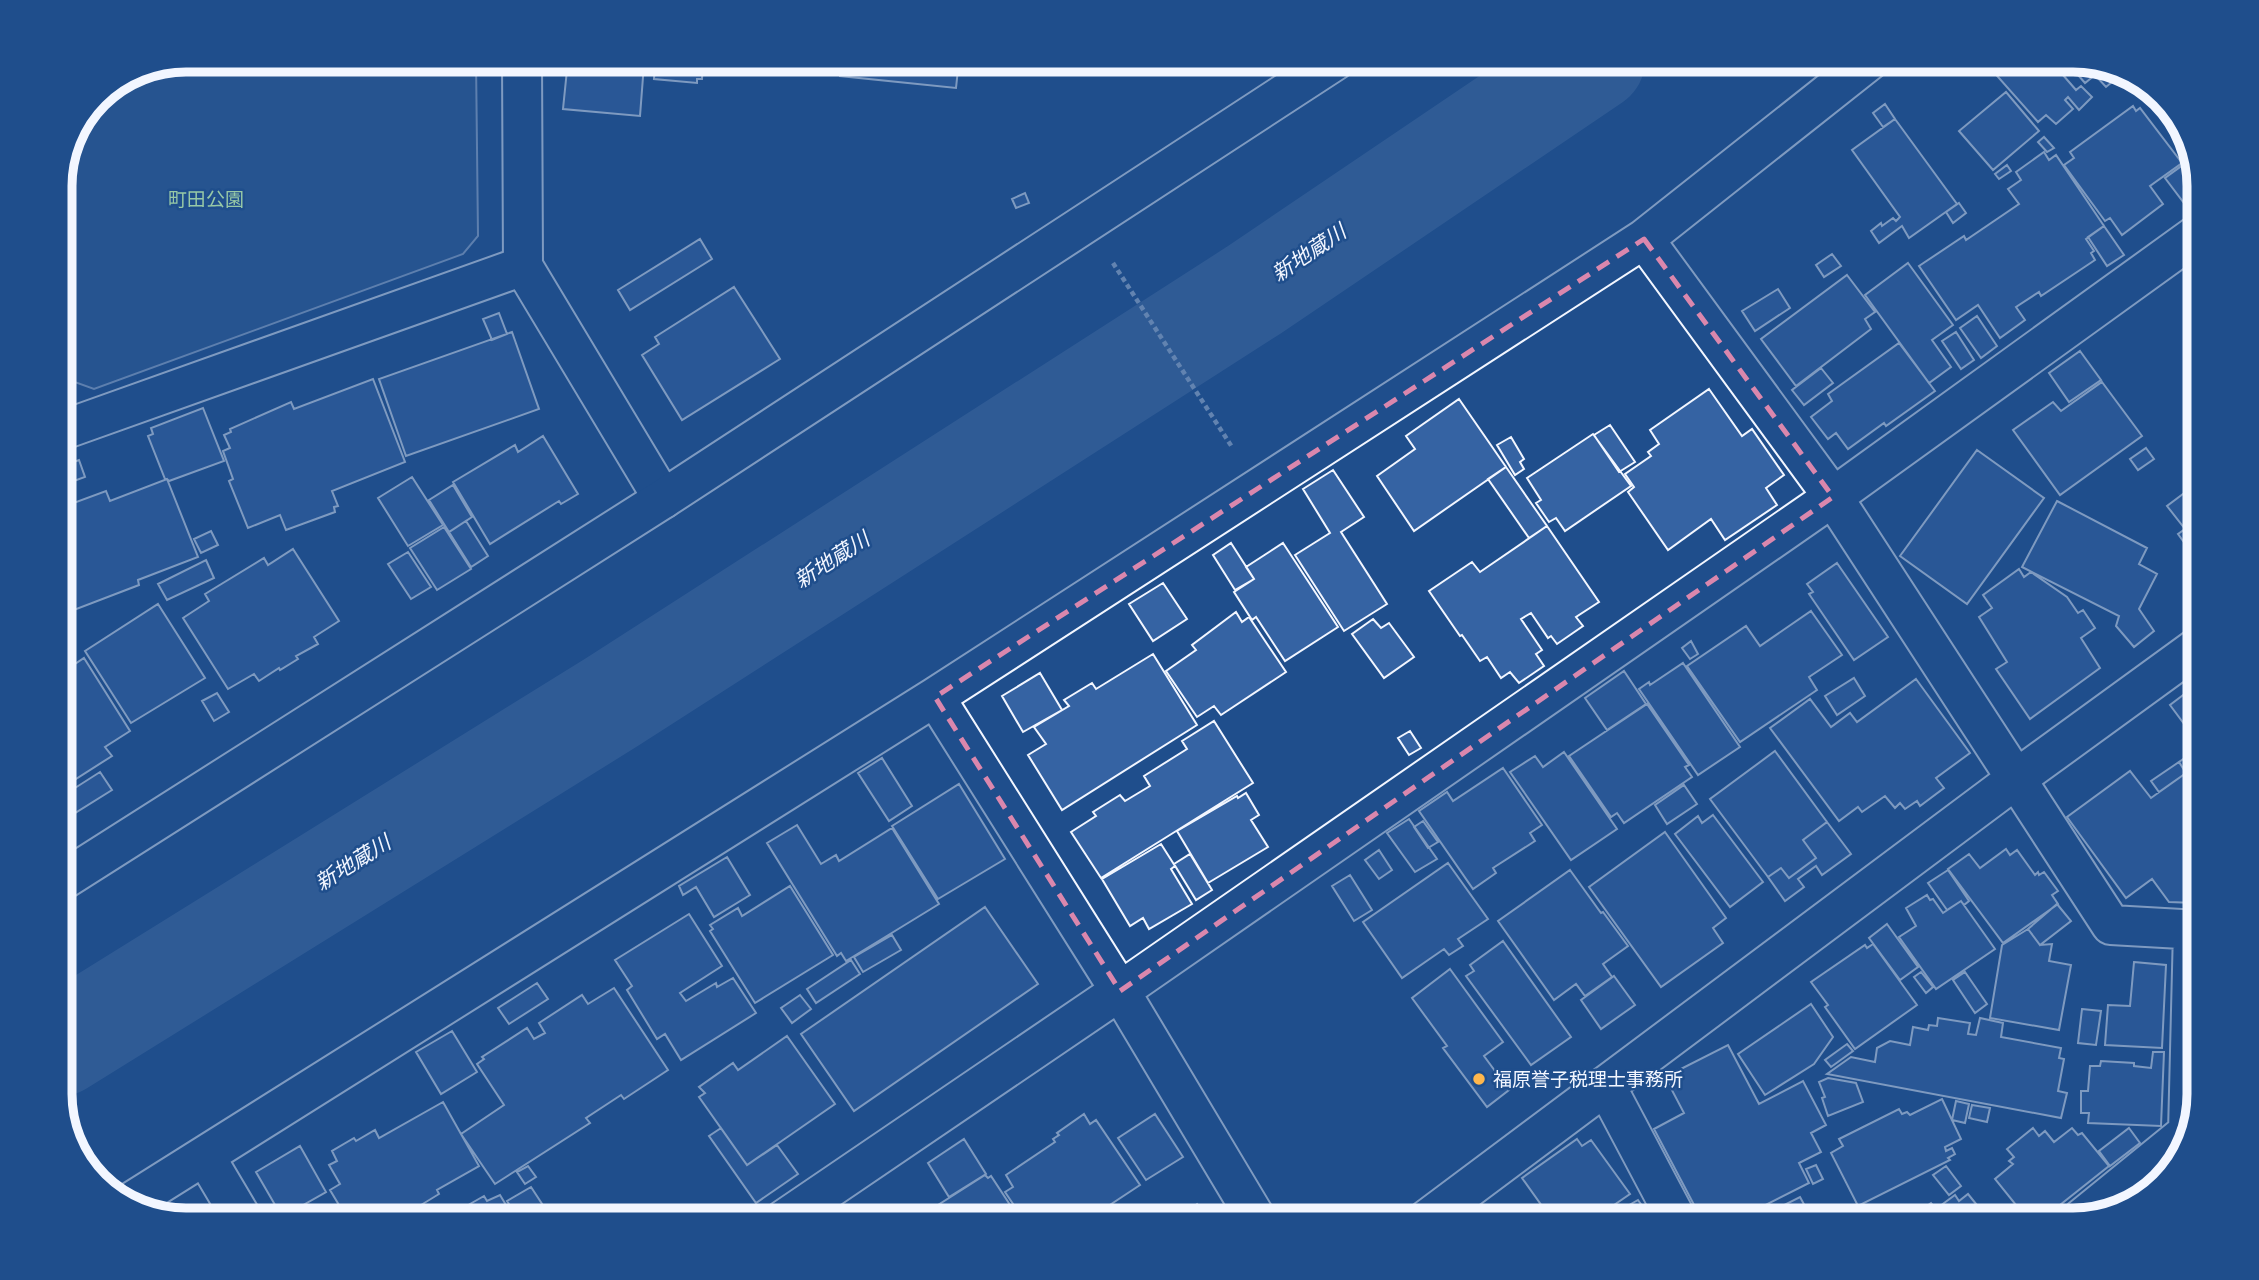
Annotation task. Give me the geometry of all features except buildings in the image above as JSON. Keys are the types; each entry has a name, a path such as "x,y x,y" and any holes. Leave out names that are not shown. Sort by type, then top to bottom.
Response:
{"street":[{"path":"522,72 523,266 663,499"},
{"path":"72,874 663,499 1312,72"},
{"path":"138,1198 935,697 1644,239 1855,72"},
{"path":"1644,239 1833,497 2111,925 2187,929"},
{"path":"801,1208 1120,991 1833,497 2187,242"},
{"path":"72,426 523,266"},
{"path":"1442,1208 2016,779 2187,655"},
{"path":"935,697 1120,991 1250,1208"},
{"path":"1605,1086 1671,1208"},
{"path":"2098,1205 2178,1140"},
{"path":"205,1156 236,1208"}],"path":[{"path":"1121,274 1238,458"}],"highlighted area":[{"path":"1644,239 1833,497 1120,991 935,697"}],"green space":[{"name":"町田公園","path":"476,72 478,236 463,254 94,389 72,381 72,178 83,135 95,116 110,100 149,78 171,73"}],"waterway":[{"name":"新地蔵川","path":"72,1038 612,702 1254,290 1576,72"}],"place":[{"name":"福原誉子税理士事務所","path":"1479,1079"}]}
